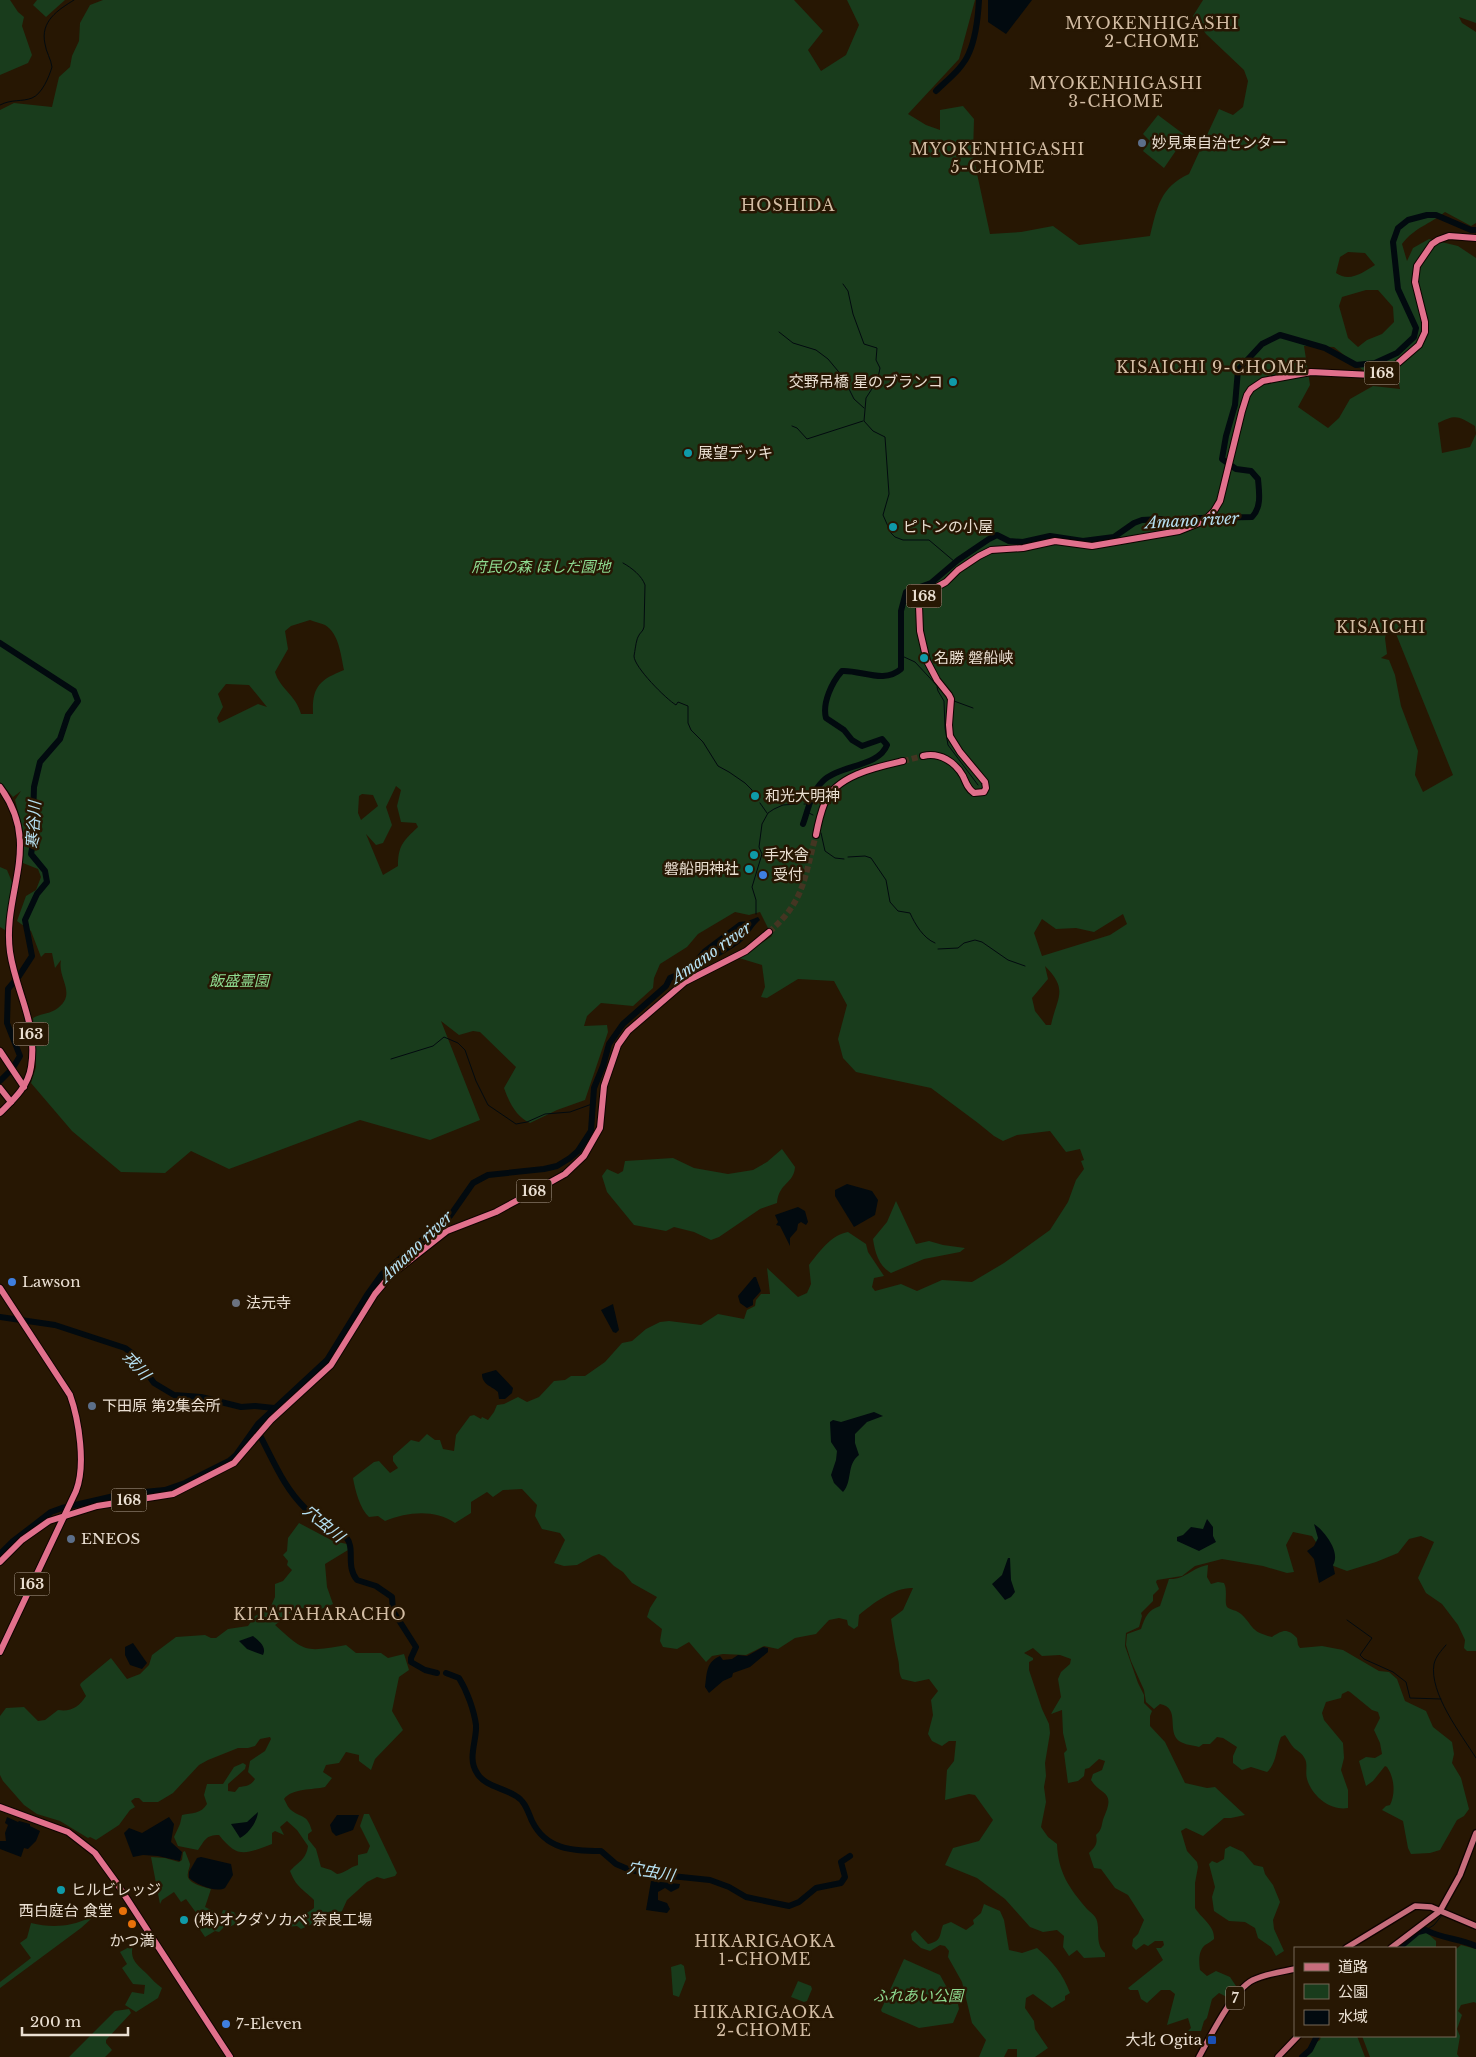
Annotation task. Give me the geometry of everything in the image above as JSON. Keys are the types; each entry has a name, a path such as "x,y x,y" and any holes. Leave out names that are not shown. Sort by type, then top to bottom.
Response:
{"highway":[{"name":"168","path":"923,756 935,755 949,760 962,774 974,794 984,792 986,788 985,782 960,752 950,736 951,699 932,672 923,648 919,606 926,592 946,582 958,570 991,550 1023,548 1055,541 1092,546 1179,531 1197,525 1214,510 1220,501 1247,395 1258,383 1311,372 1372,376 1390,370 1418,345 1422,340 1426,327 1415,282 1414,272 1417,266 1432,244 1438,240 1449,236 1476,238"},
{"path":"816,835 826,800 837,787 860,774 903,761"},
{"name":"163","path":"0,787 14,811 21,837 10,944 32,1036 31,1069 24,1087 0,1113"},
{"name":"168","path":"0,1562 42,1525 65,1513 113,1502 164,1496 179,1491 234,1464 262,1429 331,1365 375,1294 391,1275 447,1232 496,1212 565,1174 574,1167 584,1156 600,1128 604,1086 622,1038 684,982 746,951 769,932"},
{"name":"163","path":"0,1051 24,1087"},
{"path":"0,1088 11,1102"},
{"name":"163","path":"0,1288 63,1383 74,1408 81,1474 71,1502 0,1652"},
{"path":"0,1807 68,1832 95,1853 116,1882 230,2057"}],"main road":[{"path":"1392,1947 1440,1911 1460,1875 1476,1833"},
{"path":"1348,1947 1411,1907 1427,1906 1476,1926"},
{"name":"7","path":"1199,2057 1227,2008 1243,1987 1260,1977 1294,1969"},
{"path":"1278,2057 1297,2037"}],"green space":[{"path":"0,0 10,0 24,17 22,26 32,55 28,63 0,75"},
{"path":"37,0 65,0 46,17 33,5"},
{"path":"103,0 794,0 823,31 808,50 821,71 846,55 859,25 847,0 975,0 959,59 908,114 926,125 940,130 940,110 963,106 974,119 973,155 990,234 1021,232 1053,226 1079,245 1150,236 1161,199 1172,185 1189,174 1219,109 1233,115 1243,107 1248,81 1244,70 1206,34 1193,16 1203,0 1476,0 1476,23 1459,17 1462,23 1476,32 1476,223 1471,226 1445,212 1417,230 1402,244 1407,261 1413,248 1429,239 1458,246 1476,258 1476,433 1475,426 1461,418 1453,417 1438,423 1442,453 1470,447 1476,434 1476,1651 1467,1651 1464,1648 1465,1640 1458,1625 1442,1604 1426,1593 1418,1578 1434,1542 1421,1536 1409,1539 1398,1553 1347,1571 1331,1565 1312,1536 1293,1532 1286,1545 1294,1572 1287,1573 1263,1566 1222,1559 1195,1566 1182,1576 1157,1580 1159,1589 1153,1595 1153,1601 1141,1613 1139,1627 1126,1633 1125,1646 1144,1695 1144,1703 1152,1711 1150,1726 1165,1742 1185,1783 1207,1788 1215,1787 1245,1815 1224,1818 1203,1836 1186,1828 1181,1831 1187,1851 1197,1862 1198,1867 1195,1883 1195,1908 1214,1934 1214,1939 1204,1946 1201,1951 1200,1970 1207,1976 1216,1971 1230,1977 1238,1989 1231,1999 1219,1993 1212,1999 1201,2031 1188,2031 1191,2028 1188,2018 1167,2025 1175,1994 1170,1990 1161,1990 1147,2003 1141,1999 1138,1990 1130,1990 1128,1988 1163,1960 1156,1948 1161,1948 1164,1945 1163,1941 1155,1941 1148,1946 1144,1944 1136,1950 1132,1946 1133,1939 1138,1934 1144,1920 1128,1895 1115,1888 1101,1869 1094,1868 1089,1853 1096,1845 1096,1835 1101,1829 1108,1802 1106,1794 1091,1780 1093,1774 1102,1770 1105,1761 1099,1759 1089,1768 1085,1769 1084,1776 1078,1781 1068,1783 1064,1753 1067,1750 1063,1733 1062,1710 1051,1714 1061,1697 1058,1679 1061,1672 1070,1664 1071,1659 1060,1655 1042,1656 1033,1648 1024,1653 1033,1658 1029,1662 1029,1670 1049,1724 1050,1733 1045,1763 1046,1776 1044,1787 1046,1802 1041,1827 1048,1837 1057,1844 1062,1871 1070,1887 1096,1919 1099,1942 1105,1957 1084,1958 1077,1950 1069,1956 1063,1947 1064,1936 1057,1930 1043,1932 1030,1927 1005,1899 977,1878 945,1865 953,1848 979,1841 993,1820 975,1795 969,1794 945,1800 947,1770 954,1761 956,1741 949,1741 942,1746 932,1741 928,1734 933,1715 931,1700 938,1691 929,1679 915,1682 902,1679 891,1619 903,1610 913,1588 899,1590 877,1601 859,1615 858,1626 854,1629 848,1625 847,1620 839,1618 829,1620 816,1634 795,1638 778,1649 764,1646 746,1655 723,1654 712,1656 706,1662 689,1642 677,1649 663,1647 660,1641 662,1629 647,1617 657,1597 632,1583 623,1572 605,1557 599,1554 577,1565 564,1566 554,1563 565,1540 560,1533 542,1529 535,1516 537,1505 522,1489 503,1490 493,1497 487,1492 471,1502 471,1513 455,1523 438,1516 421,1513 385,1521 378,1516 369,1517 366,1514 358,1499 353,1478 374,1462 379,1461 390,1473 398,1468 393,1461 393,1456 411,1440 419,1442 427,1434 435,1440 440,1440 443,1449 454,1451 456,1435 470,1416 474,1415 488,1420 497,1405 504,1404 518,1397 527,1402 539,1397 554,1381 565,1380 571,1376 585,1376 605,1362 622,1343 632,1341 646,1329 660,1322 669,1321 701,1325 718,1314 744,1319 747,1310 755,1306 756,1300 761,1294 770,1294 767,1268 798,1297 807,1293 811,1284 809,1265 831,1240 848,1232 866,1244 868,1252 884,1276 874,1278 872,1287 875,1291 901,1284 917,1291 942,1280 972,1282 1004,1263 1050,1230 1068,1202 1076,1180 1084,1169 1081,1161 1084,1160 1080,1149 1066,1152 1050,1131 1017,1135 1003,1141 931,1088 856,1072 843,1058 838,1039 847,1005 834,981 798,979 767,998 761,997 765,987 762,965 739,958 772,936 760,912 749,915 735,912 698,934 687,947 660,964 654,978 653,988 633,1006 601,1003 587,1016 584,1026 607,1025 608,1032 585,1100 557,1110 530,1123 517,1113 504,1088 516,1067 480,1032 473,1031 459,1035 441,1021 480,1120 430,1140 360,1120 229,1169 191,1151 165,1173 121,1172 72,1131 31,1083 36,1067 33,1018 55,1010 62,1004 66,998 66,986 62,974 61,960 55,968 52,953 45,953 41,957 31,931 17,921 26,896 36,890 41,877 38,869 23,863 24,834 15,800 21,791 13,797 0,782 0,110 14,103 52,107 59,77 70,67 72,56 79,41 80,23 90,5","holes":["1348,252 1365,253 1375,265 1351,277 1341,276 1336,273 1340,257","1366,290 1378,290 1393,307 1394,322 1382,334 1367,340 1358,347 1348,338 1339,306 1342,297","1304,346 1334,347 1364,371 1397,374 1400,389 1373,386 1350,399 1339,418 1328,428 1298,407 1310,385","1390,619 1453,775 1423,792 1415,775 1418,751 1401,706 1395,675 1389,660 1381,658 1387,654 1385,638","310,620 325,625 336,639 344,670 328,677 319,686 314,697 313,714 301,714 296,702 277,678 275,672 288,649 285,631 291,626","226,684 249,685 267,707 258,704 219,723 217,718 223,707 218,694","396,786 401,790 397,806 401,822 416,823 418,827 402,844 398,866 383,875 366,834 376,845 383,843 392,825 386,807","362,794 373,795 378,806 361,820 358,813 359,796","1123,914 1127,924 1110,935 1042,956 1034,933 1042,919 1056,929 1076,928 1094,932","1045,966 1057,981 1059,988 1058,1000 1051,1025 1046,1025 1035,1011 1032,998 1048,979"]},
{"path":"1158,115 1186,136 1164,168 1143,151 1150,141 1143,134"},
{"path":"0,867 7,870 12,882 5,930 0,927"},
{"path":"782,1149 795,1167 792,1177 778,1196 777,1203 760,1209 719,1237 711,1240 694,1232 674,1227 666,1231 634,1225 607,1192 602,1176 607,1169 618,1174 623,1171 625,1161 673,1158 694,1168 728,1174 753,1170 767,1162"},
{"path":"896,1201 916,1244 929,1241 965,1248 960,1252 924,1259 891,1273 883,1267 878,1259 873,1239 887,1222"},
{"path":"299,1523 333,1541 347,1544 348,1550 325,1564 327,1587 333,1604 321,1609 297,1608 275,1625 293,1641 307,1648 322,1649 346,1645 356,1653 381,1653 388,1658 404,1654 409,1670 399,1677 392,1711 403,1730 375,1759 371,1770 359,1761 359,1755 346,1752 339,1763 326,1765 323,1772 332,1778 325,1787 297,1791 284,1799 290,1809 308,1821 312,1831 308,1834 308,1839 316,1849 321,1867 337,1874 358,1865 358,1855 367,1853 370,1846 360,1826 364,1814 369,1814 397,1873 395,1876 384,1879 377,1877 367,1882 347,1900 342,1911 328,1921 321,1920 301,1929 297,1926 286,1927 282,1925 281,1916 287,1913 291,1917 297,1916 314,1908 314,1900 297,1884 290,1871 304,1858 308,1846 297,1830 287,1821 280,1827 284,1835 275,1831 272,1833 272,1844 248,1852 237,1851 219,1835 208,1837 198,1850 178,1846 174,1837 182,1815 199,1811 207,1804 204,1795 207,1784 223,1784 234,1767 243,1763 246,1765 245,1769 228,1784 228,1791 235,1792 239,1787 252,1783 255,1779 248,1772 250,1761 265,1751 271,1739 270,1737 260,1739 255,1746 238,1748 199,1765 173,1793 158,1802 143,1802 139,1798 135,1798 131,1801 135,1807 130,1810 119,1825 96,1840 88,1838 60,1821 37,1814 24,1805 0,1775 0,1716 6,1708 24,1707 38,1721 45,1720 58,1710 71,1709 80,1703 86,1696 80,1685 81,1683 111,1658 127,1679 140,1674 149,1665 152,1655 176,1637 205,1635 216,1638 228,1629 248,1626 255,1616 271,1606 275,1597 275,1584 283,1581 292,1570 287,1565 288,1561 283,1555 287,1551 288,1538"},
{"path":"1208,1565 1207,1577 1211,1584 1224,1583 1227,1607 1241,1614 1256,1631 1272,1637 1288,1631 1297,1638 1300,1648 1322,1646 1343,1650 1379,1671 1389,1672 1397,1679 1405,1701 1426,1711 1433,1727 1452,1742 1454,1754 1452,1763 1461,1778 1469,1809 1464,1816 1457,1820 1440,1850 1430,1853 1411,1854 1408,1848 1403,1821 1382,1810 1390,1805 1394,1790 1393,1780 1387,1767 1385,1766 1373,1781 1366,1786 1359,1761 1366,1757 1375,1758 1382,1754 1380,1743 1374,1730 1380,1718 1378,1712 1372,1710 1350,1692 1342,1694 1341,1698 1326,1702 1322,1713 1324,1720 1343,1743 1344,1758 1341,1770 1348,1790 1348,1808 1328,1805 1317,1796 1307,1779 1305,1759 1293,1747 1285,1735 1279,1741 1275,1760 1267,1772 1251,1767 1242,1770 1233,1763 1233,1756 1237,1747 1223,1738 1217,1737 1210,1744 1203,1744 1199,1747 1181,1742 1175,1737 1170,1710 1160,1704 1154,1709 1146,1702 1144,1690 1126,1645 1127,1634 1141,1629 1148,1614 1160,1606 1169,1579 1180,1578"},
{"path":"1230,1846 1243,1852 1254,1865 1263,1867 1265,1874 1273,1885 1280,1902 1273,1920 1274,1929 1284,1951 1276,1956 1271,1947 1258,1938 1255,1928 1245,1922 1229,1921 1214,1911 1212,1897 1215,1887 1209,1864 1212,1861 1217,1863 1224,1859 1225,1849"},
{"path":"185,1851 190,1864 189,1879 196,1884 211,1889 205,1907 221,1915 223,1910 234,1912 237,1922 234,1925 224,1927 219,1932 215,1931 205,1937 195,1922 200,1918 186,1899 181,1902 174,1892 162,1900 160,1904 151,1857 179,1862 182,1860 183,1852"},
{"path":"984,1904 1000,1911 1004,1920 1009,1950 1022,1953 1037,1948 1056,1968 1070,1993 1065,1996 1065,2000 1052,2008 1033,1994 1026,1998 1025,2008 1034,2021 1035,2029 1048,2048 1035,2057 1017,2057 1017,2049 1008,2049 1004,2057 979,2057 986,2040 972,2023 962,1982 948,1957 949,1951 945,1946 940,1945 930,1951 921,1948 912,1940 911,1934 915,1930 928,1944 936,1941 939,1938 943,1925 951,1922 966,1930 974,1924 973,1920 981,1913"},
{"path":"91,1919 81,1928 0,1988 0,1982 31,1958 20,1943 27,1938 31,1923 60,1926"},
{"path":"1426,1932 1436,1941 1436,1947 1403,1947 1419,1934"},
{"path":"133,1945 132,1955 135,1962 162,1988 158,1998 136,2012 125,2005 132,1992 144,1994 145,1985 133,1984 122,1968 127,1964 120,1952"},
{"path":"1461,1945 1476,1949 1476,2003 1461,2005 1458,2011 1462,2015 1457,2029 1460,2036 1457,2054 1459,2057 1370,2057 1362,2037 1456,2037 1456,1949"},
{"name":"ふれあい公園","path":"904,1959 940,1975 946,1986 956,1993 959,2009 953,2023 919,2028 882,2012 881,2010"},
{"path":"681,1964 684,1966 686,1979 679,1997 673,1995 671,1967"},
{"path":"798,1981 811,1986 812,1989 807,2001 804,2002 791,1997"},
{"path":"129,2009 131,2013 106,2040 106,2043 112,2050 105,2057 69,2057 115,2011"},
{"path":"1321,2037 1357,2037 1365,2057 1304,2057 1313,2049 1315,2043 1320,2040"}],"water":[{"path":"988,0 1032,0 1006,34 988,22"},
{"path":"758,917 760,920 746,937 733,948 678,981 673,975 739,922"},
{"path":"847,1184 872,1191 878,1200 875,1215 854,1227 835,1196 835,1190"},
{"path":"798,1207 805,1211 808,1222 806,1225 801,1222 798,1224 797,1230 790,1238 790,1246 780,1226 776,1225 778,1222 775,1215"},
{"path":"756,1277 761,1291 753,1300 753,1305 747,1308 740,1303 738,1296"},
{"path":"613,1304 619,1330 616,1333 613,1332 601,1310"},
{"path":"496,1370 513,1388 512,1393 505,1399 499,1399 498,1392 485,1383 482,1378 482,1374"},
{"path":"874,1412 883,1416 867,1422 855,1434 855,1443 859,1455 852,1463 848,1483 843,1492 834,1483 831,1475 837,1451 831,1442 830,1422 833,1420 841,1422"},
{"path":"1207,1519 1213,1527 1213,1536 1216,1542 1199,1551 1177,1541 1177,1537 1183,1535 1191,1527 1203,1529"},
{"path":"1314,1524 1327,1537 1335,1555 1333,1565 1335,1574 1319,1583 1314,1559 1307,1551 1314,1546 1318,1538"},
{"path":"1008,1558 1010,1558 1011,1580 1015,1592 1005,1600 992,1584 1002,1575"},
{"path":"253,1636 263,1647 263,1655 247,1649 239,1641"},
{"path":"133,1643 147,1663 142,1669 130,1665 125,1655 125,1647"},
{"path":"763,1647 768,1648 768,1652 750,1667 733,1673 732,1677 723,1681 709,1693 705,1687 707,1673 715,1658 720,1656 723,1660 732,1659 738,1655 747,1656"},
{"path":"258,1812 252,1827 240,1838 231,1824 247,1822"},
{"path":"337,1815 359,1815 353,1830 336,1836 332,1832 330,1825"},
{"path":"7,1817 18,1822 30,1824 30,1826 40,1831 36,1841 28,1849 24,1848 21,1857 0,1849 0,1841 6,1841 5,1833 8,1825 5,1823"},
{"path":"169,1817 174,1824 171,1842 182,1852 180,1861 158,1856 143,1855 133,1857 124,1833 129,1828 142,1833"},
{"path":"201,1857 231,1864 233,1875 225,1888 217,1890 207,1888 189,1878 189,1872 197,1858"},
{"path":"651,1881 680,1884 679,1888 671,1892 665,1888 658,1892 658,1900 667,1903 670,1909 667,1913 646,1910"}],"waterway":[{"path":"0,105 32,98 42,89 52,67 46,50 45,29 56,12 74,0"},
{"path":"936,91 959,69 969,53 976,27 979,0"},
{"name":"Amano river","path":"803,824 812,796 822,782 829,776 876,758 887,745 882,739 862,746 852,740 844,730 826,718 825,706 831,687 842,671 887,676 901,669 901,611 906,592 931,583 958,560 997,535 1009,541 1023,542 1050,536 1083,541 1114,537 1134,523 1142,520 1161,519 1167,522 1199,518 1252,517 1259,504 1258,479 1251,471 1236,469 1222,459 1235,405 1238,370 1262,344 1280,335 1325,348 1356,365 1375,363 1397,353 1414,337 1416,328 1398,289 1393,242 1398,228 1408,220 1427,215 1436,215 1471,230 1476,230"},
{"path":"843,284 848,291 853,314 864,344 877,348 876,360 880,368 877,381 866,398 864,421 873,431 885,437 889,494 883,515 891,533 895,537 903,540 929,540 955,562"},
{"path":"779,332 793,343 816,350 828,359 843,377 854,399 864,408"},
{"path":"792,426 797,428 807,439 863,421"},
{"path":"623,563 636,572 642,578 645,585 644,627 637,641 635,661 658,690 671,702 676,705 678,702 688,706 688,723 691,730 703,742 718,766 745,783 752,790 754,798 757,800"},
{"name":"寒谷川","path":"0,643 74,691 78,701 68,715 60,739 40,762 34,787 33,818 37,822 31,854 45,871 47,882 37,894 25,920 32,956 8,989 7,1023 20,1056 14,1066"},
{"path":"902,656 915,662 942,691"},
{"path":"937,687 944,701 948,745 978,785"},
{"path":"954,701 973,708"},
{"path":"760,803 767,813"},
{"path":"756,914 756,900 752,887 762,854 759,847 762,824 768,813 774,809 783,805 797,804"},
{"name":"Amano river","path":"804,804 810,804"},
{"name":"Amano river","path":"807,812 813,815"},
{"path":"821,833 825,851 835,858 844,859"},
{"path":"848,857 865,856 871,858 886,880 890,902 898,911 910,913 923,934 935,943"},
{"path":"938,949 958,948 964,943 975,940 982,942 1008,960 1025,966"},
{"name":"Amano river","path":"0,1554 12,1542 51,1512 123,1494 165,1490 185,1483 229,1461 236,1455 258,1424 327,1360 382,1274 450,1216 473,1183 488,1175 557,1166 578,1151 591,1131 594,1088 609,1044 623,1024 666,986 670,978 682,973"},
{"path":"391,1059 433,1046 444,1037 458,1043 465,1050 476,1081 488,1105 516,1124 527,1122 545,1114 570,1112 592,1104"},
{"name":"寒谷川","path":"0,1081 9,1072"},
{"name":"戎川","path":"0,1317 55,1325 125,1348 133,1354 154,1383 174,1395 201,1397 241,1407 274,1408"},
{"name":"穴虫川","path":"257,1430 278,1471 297,1500 310,1512 346,1537 350,1547 353,1574 357,1580 376,1586 392,1597 393,1611 416,1647 411,1662 425,1670 437,1673"},
{"path":"1347,1620 1372,1638 1360,1655 1364,1659 1393,1672 1406,1682 1410,1698 1441,1699"},
{"path":"1446,1645 1437,1656 1434,1664 1436,1688 1448,1713 1476,1758"},
{"name":"穴虫川","path":"446,1673 459,1678 472,1707 476,1725 473,1761 477,1773 489,1784 519,1798 526,1807 538,1831 545,1838 561,1847 601,1851 616,1864 630,1870 710,1880 729,1887 746,1897 789,1906 799,1902 816,1888 841,1883 845,1877 841,1862 850,1856"},
{"path":"1445,1910 1466,1866"},
{"path":"1426,1930 1434,1925 1443,1914"},
{"path":"1400,1947 1418,1932 1426,1930 1476,1946"},
{"path":"1302,2057 1310,2050 1316,2037"}],"tunnel":[{"path":"903,761 923,756"},
{"path":"769,932 781,921 797,899 802,888 816,835"}],"place":[{"name":"妙見東自治センター","path":"1142,143"},
{"name":"交野吊橋 星のブランコ","path":"953,382"},
{"name":"展望デッキ","path":"688,453"},
{"name":"ピトンの小屋","path":"893,527"},
{"name":"名勝 磐船峡","path":"924,658"},
{"name":"和光大明神","path":"755,796"},
{"name":"手水舎","path":"754,855"},
{"name":"磐船明神社","path":"749,869"},
{"name":"受付","path":"763,875"},
{"name":"Lawson","path":"12,1282"},
{"name":"法元寺","path":"236,1303"},
{"name":"下田原 第2集会所","path":"92,1406"},
{"name":"ENEOS","path":"71,1539"},
{"name":"ヒルビレッジ","path":"61,1890"},
{"name":"西白庭台 食堂","path":"123,1911"},
{"name":"(株)オクダソカベ 奈良工場","path":"184,1920"},
{"name":"かつ満","path":"132,1924"},
{"name":"7-Eleven","path":"226,2024"},
{"name":"大北 Ogita","path":"1212,2040"}],"district":[{"name":"MYOKENHIGASHI 2-CHOME","path":"1152,32"},
{"name":"MYOKENHIGASHI 3-CHOME","path":"1116,92"},
{"name":"MYOKENHIGASHI 5-CHOME","path":"998,158"},
{"name":"HOSHIDA","path":"788,205"},
{"name":"KISAICHI 9-CHOME","path":"1212,367"},
{"name":"KISAICHI","path":"1381,627"},
{"name":"KITATAHARACHO","path":"320,1614"},
{"name":"HIKARIGAOKA 1-CHOME","path":"765,1950"},
{"name":"HIKARIGAOKA 2-CHOME","path":"764,2021"}],"park label":[{"name":"府民の森 ほしだ園地","path":"541,567"},
{"name":"飯盛霊園","path":"239,981"}]}
